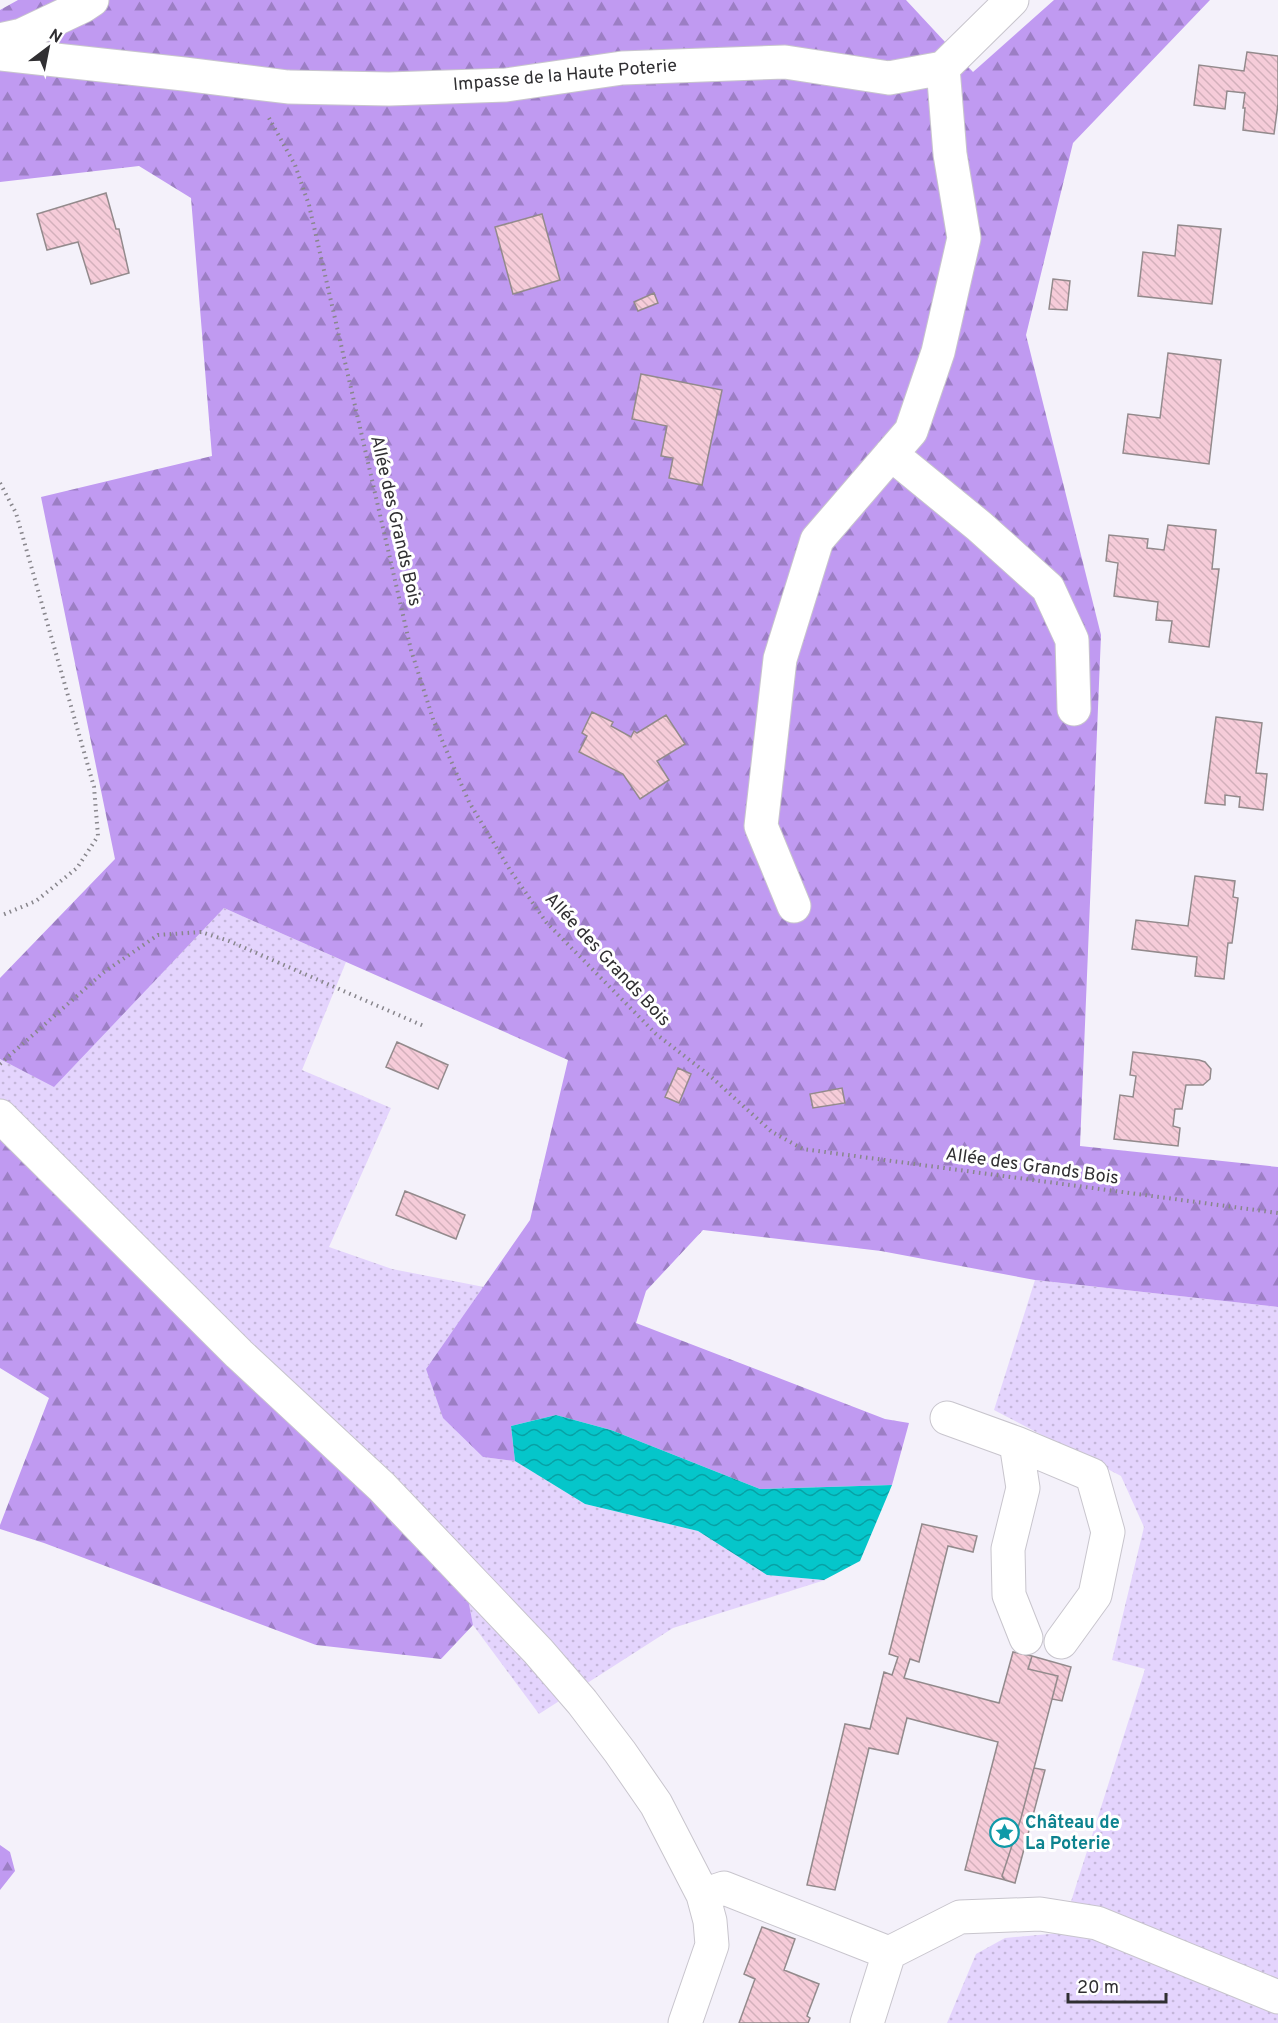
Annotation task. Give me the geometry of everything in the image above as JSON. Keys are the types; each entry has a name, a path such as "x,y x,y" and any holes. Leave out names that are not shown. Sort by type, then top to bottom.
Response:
{"street":[{"path":"0,40 22,35 92,0"},
{"path":"794,906 761,826 780,659 817,540 911,431 935,362 964,238 950,154 943,68 1012,0"},
{"name":"Impasse de la Haute Poterie","path":"0,54 288,87 389,89 506,85 622,68 773,62 888,78 943,68"},
{"path":"891,454 979,526 1048,588 1072,640 1074,709"},
{"path":"0,1116 239,1354 382,1487 538,1651 582,1702 620,1752 656,1804 703,1895 710,1921 712,1945 685,2023"},
{"path":"947,1418 1016,1443 1092,1475 1108,1532 1095,1595 1061,1642"},
{"path":"1016,1443 1023,1488 1008,1549 1009,1595 1026,1638"},
{"path":"703,1895 724,1888 890,1953"},
{"path":"867,2023 890,1953 960,1917 1040,1914 1097,1923 1278,1997"}],"path":[{"name":"Allée des Grands Bois","path":"245,83 286,147 309,205 411,650 434,722 469,802 510,870 546,922 656,1034 709,1076 772,1132 803,1149 1278,1213"},
{"path":"0,483 16,513 94,787 98,836 77,868 36,901 0,916"},
{"path":"0,1064 104,972 158,934 176,932 201,932 229,941 426,1027"}],"shaded area":[{"path":"224,908 346,962 302,1070 391,1108 329,1247 392,1269 484,1287 426,1369 483,1457 515,1461 585,1504 698,1531 768,1575 825,1580 673,1628 539,1714 473,1625 467,1593 0,1138 0,1059 54,1086"},
{"path":"1035,1280 1278,1307 1278,2023 947,2023 976,1954 1005,1938 1061,1933 1145,1669 1112,1660 1144,1527 1121,1476 994,1410"}],"green space":[{"path":"18,0 906,0 973,72 1054,0 1210,0 1073,143 1026,335 1101,635 1080,1146 1278,1167 1278,1307 1035,1280 881,1251 703,1230 646,1291 636,1323 885,1419 909,1423 892,1485 760,1489 611,1430 556,1415 511,1426 515,1461 483,1457 443,1418 426,1369 530,1220 568,1060 224,908 54,1087 0,1059 0,978 115,859 41,497 212,456 191,198 139,166 0,182 0,10"},
{"path":"0,1138 467,1593 473,1625 441,1659 316,1645 44,1543 0,1529 49,1398 0,1368"},
{"path":"0,1845 10,1852 15,1871 0,1890"}],"water":[{"path":"556,1415 611,1430 760,1489 892,1485 860,1561 824,1580 767,1575 698,1531 585,1504 515,1461 511,1426"}],"building":[{"path":"1247,52 1278,56 1278,104 1274,134 1243,130 1245,93 1227,91 1225,109 1194,105 1199,65 1244,71"},
{"path":"106,193 116,229 119,229 129,273 91,284 78,242 47,250 37,214"},
{"path":"542,214 560,280 513,294 495,227"},
{"path":"1178,225 1221,229 1212,304 1138,296 1143,252 1175,256"},
{"path":"1053,279 1070,281 1067,310 1049,309"},
{"path":"654,293 658,303 638,311 634,302"},
{"path":"1168,353 1221,360 1209,464 1123,453 1128,414 1160,418"},
{"path":"641,374 722,390 702,485 669,478 673,458 661,456 667,426 632,419"},
{"path":"1168,525 1216,530 1212,569 1219,569 1209,647 1169,642 1172,621 1156,620 1158,602 1114,596 1118,563 1106,561 1109,535 1148,539 1147,548 1164,550"},
{"path":"592,712 613,722 611,726 631,737 634,731 637,733 666,715 685,744 657,761 669,780 640,799 623,774 579,752 587,736 582,733"},
{"path":"1216,717 1262,723 1256,773 1267,774 1263,810 1239,807 1240,797 1225,795 1225,805 1205,803"},
{"path":"1195,876 1235,881 1233,897 1238,898 1232,943 1228,943 1224,979 1195,976 1197,957 1132,949 1136,920 1188,926"},
{"path":"397,1042 448,1065 438,1089 386,1067"},
{"path":"1133,1052 1199,1060 1205,1062 1211,1069 1210,1079 1203,1085 1186,1085 1182,1109 1175,1109 1173,1126 1180,1128 1178,1146 1114,1139 1120,1095 1133,1097 1136,1076 1130,1075"},
{"path":"678,1068 691,1074 679,1103 665,1097"},
{"path":"842,1088 845,1103 813,1108 810,1094"},
{"path":"405,1191 465,1215 456,1239 396,1215"},
{"path":"922,1524 977,1536 973,1552 948,1546 919,1662 910,1659 904,1678 999,1703 1013,1652 1032,1656 1028,1669 1058,1676 1021,1818 1002,1876 1005,1880 965,1870 998,1742 907,1718 898,1754 869,1748 835,1890 807,1885 845,1724 870,1729 884,1672 892,1675 898,1657 889,1654"},
{"path":"1032,1656 1071,1667 1062,1701 1052,1699 1058,1676 1028,1669"},
{"path":"1034,1768 1045,1770 1015,1883 1005,1880 1002,1876"},
{"path":"762,1927 795,1939 784,1970 819,1984 807,2016 810,2018 808,2023 739,2023 755,1979 744,1974"}],"place":[{"name":"Château de La Poterie","path":"1004,1833"}]}
